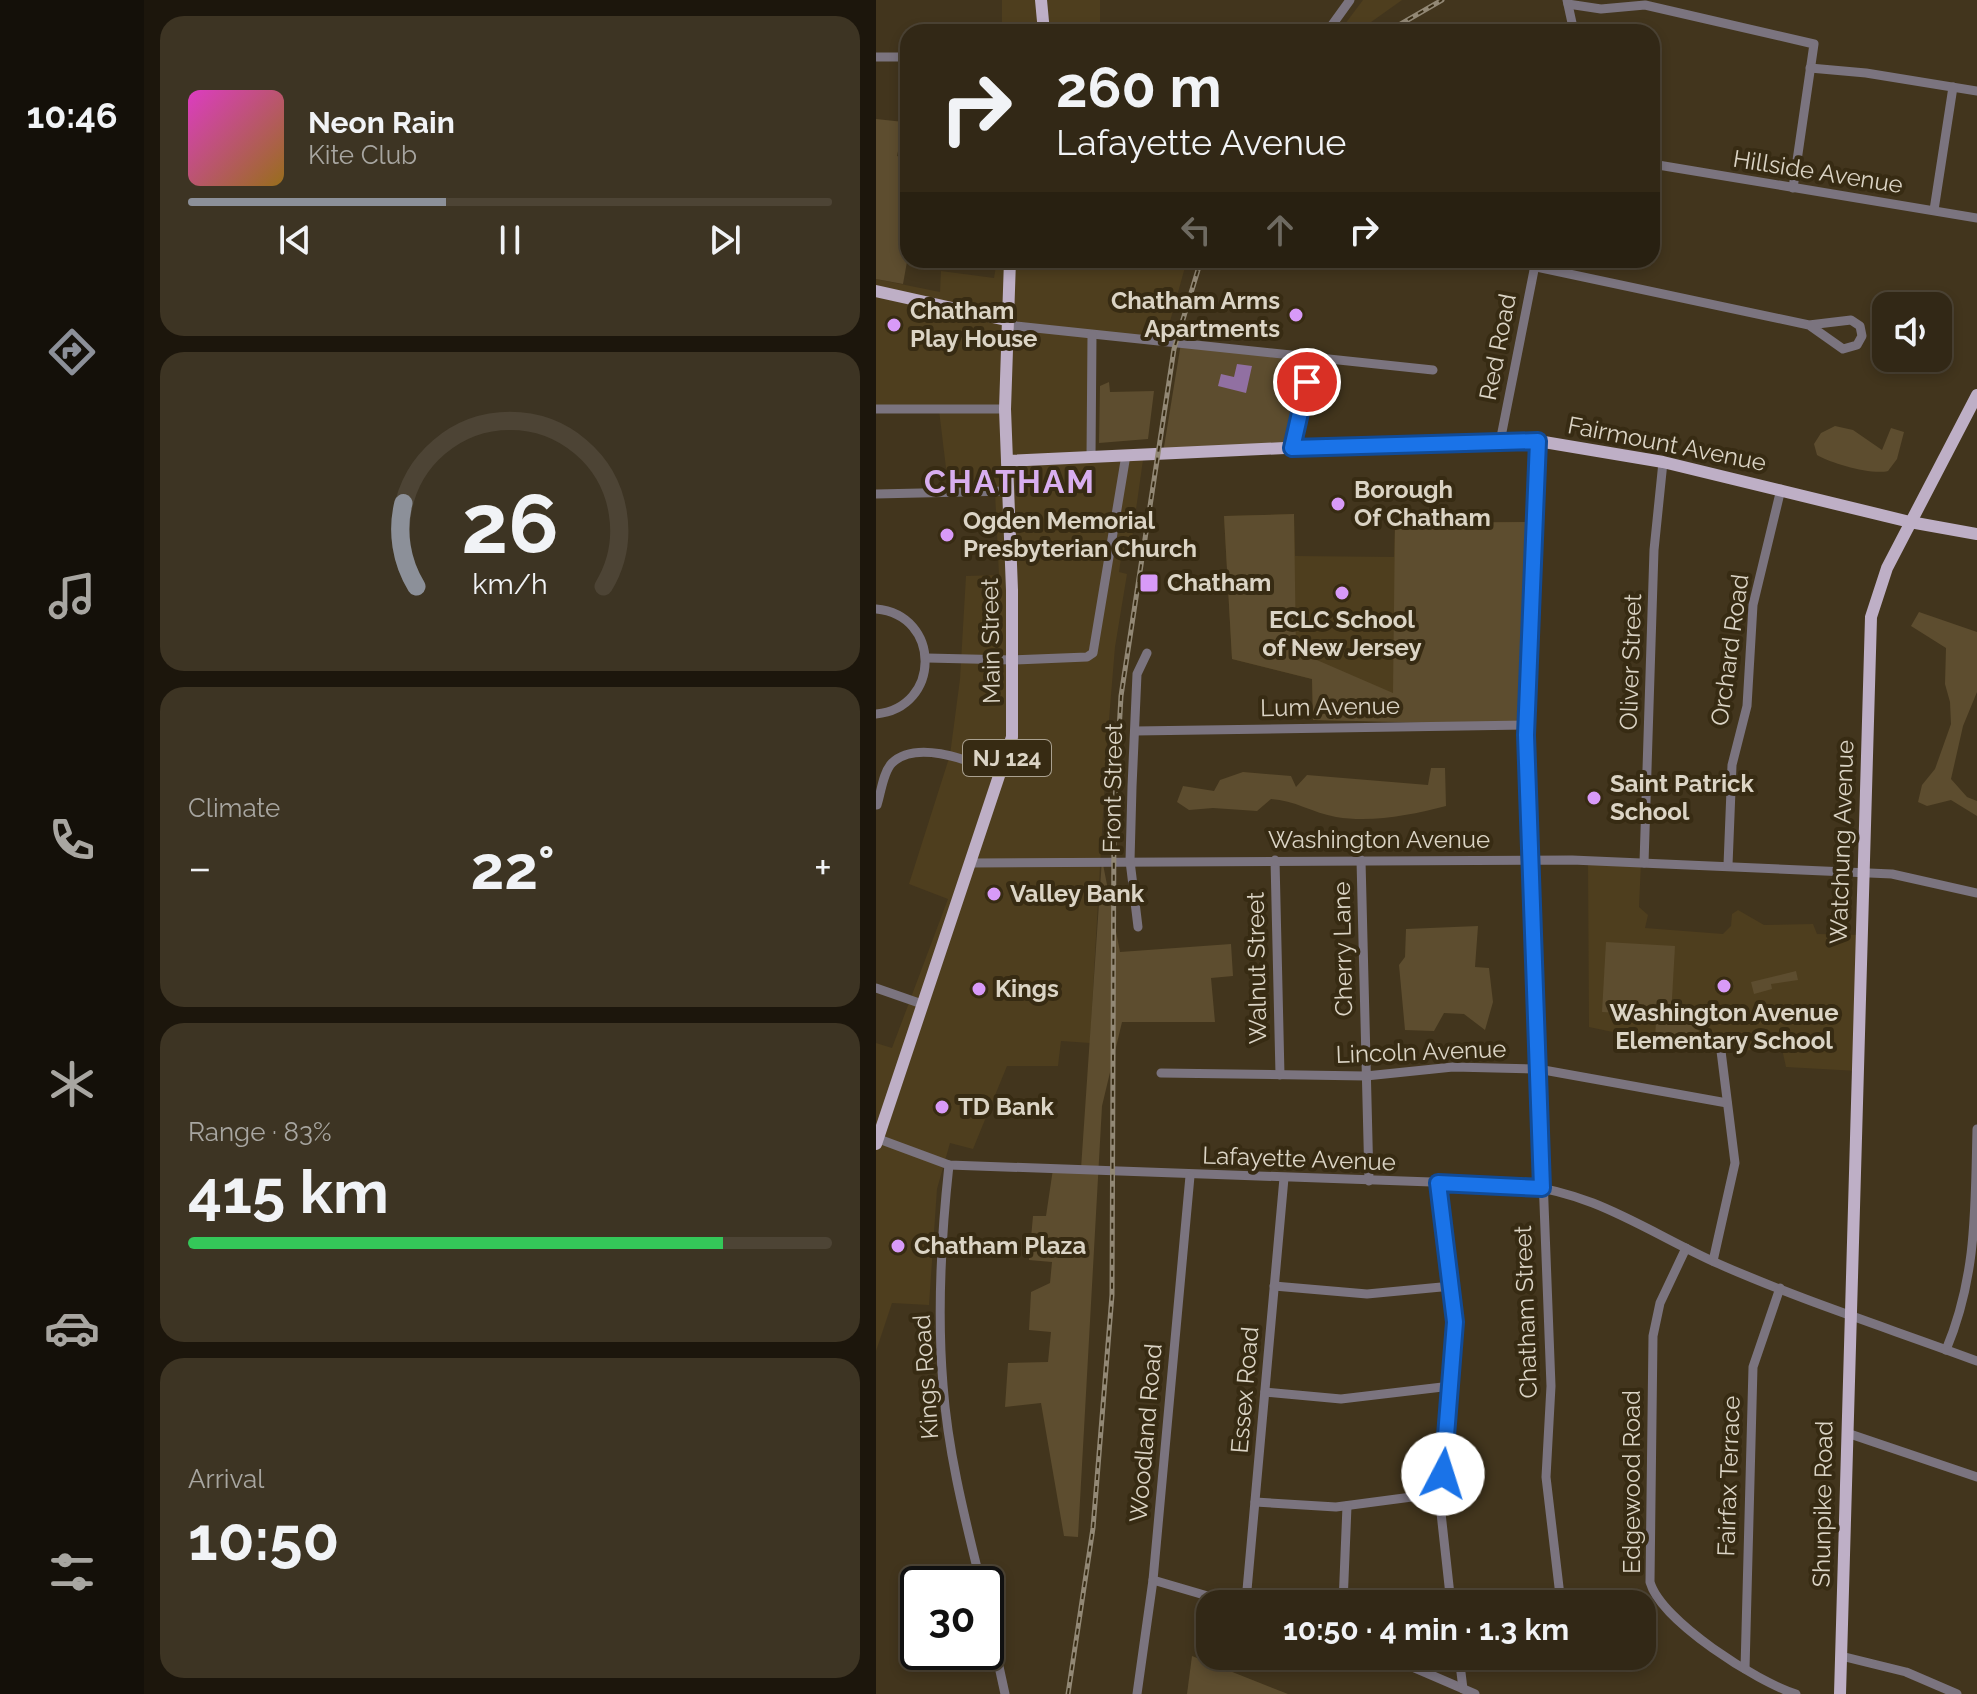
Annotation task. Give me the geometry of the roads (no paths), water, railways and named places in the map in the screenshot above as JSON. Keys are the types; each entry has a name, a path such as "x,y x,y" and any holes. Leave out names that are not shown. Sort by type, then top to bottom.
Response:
{"main road":[{"path":"1041,0 1043,24"},
{"name":"Main Street","path":"877,1140 1012,737 1013,660 1005,409 1009,268"},
{"path":"876,291 1006,320"},
{"name":"Watchung Avenue","path":"1850,1314 1871,617 1877,590 1910,522 1972,416 1977,395"},
{"name":"Fairmount Avenue","path":"1007,461 1538,441 1663,462 1910,522 1977,534"},
{"name":"Shunpike Road","path":"1840,1694 1850,1314"}],"street":[{"path":"1333,24 1350,0"},
{"path":"1572,24 1568,2 1601,9 1645,5 1813,44 1793,188"},
{"path":"876,57 900,57"},
{"path":"1810,68 1866,73 1977,91"},
{"path":"1934,210 1953,87"},
{"name":"Hillside Avenue","path":"1660,165 1977,218"},
{"name":"Red Road","path":"1500,442 1534,268"},
{"path":"1557,268 1809,325 1851,320 1860,326 1862,336 1857,345 1843,349 1809,325"},
{"path":"1006,320 1016,326 1092,335 1433,370"},
{"path":"1091,457 1092,335"},
{"path":"1292,448 1313,356"},
{"path":"876,409 1005,409"},
{"name":"Chatham Street","path":"1538,441 1526,725 1551,1386 1546,1477 1559,1590"},
{"path":"927,658 1013,660 1087,657 1093,653 1126,455"},
{"name":"Oliver Street","path":"1644,863 1654,550 1663,462"},
{"name":"Orchard Road","path":"1728,865 1732,765 1747,706 1753,605 1781,489"},
{"path":"876,494 1009,491"},
{"path":"876,609 900,616 912,625 921,638 927,658 922,684 909,700 896,709 876,714"},
{"name":"Front Street","path":"1138,927 1130,861 1138,665 1147,653"},
{"name":"Lum Avenue","path":"1135,731 1526,725"},
{"path":"877,805 888,770 903,758 945,753 1001,773"},
{"name":"Walnut Street","path":"1275,860 1280,1075"},
{"name":"Cherry Lane","path":"1361,860 1369,1181"},
{"name":"Washington Avenue","path":"970,863 1531,860 1728,865 1919,878 1977,893"},
{"path":"876,988 922,1004"},
{"path":"1713,1261 1735,1163 1721,1051"},
{"name":"Lincoln Avenue","path":"1161,1073 1366,1076 1453,1067 1538,1069 1727,1103"},
{"path":"1946,1350 1963,1311 1973,1276 1977,1129"},
{"name":"Lafayette Avenue","path":"877,1140 949,1165 1542,1188 1590,1200 1713,1261 1977,1361"},
{"name":"Kings Road","path":"949,1165 940,1293 943,1386 956,1477 977,1566"},
{"name":"Woodland Road","path":"1137,1694 1153,1580 1190,1176"},
{"name":"Essex Road","path":"1247,1590 1284,1178"},
{"path":"1438,1183 1452,1286 1451,1386 1442,1493 1444,1561 1449,1590"},
{"name":"Edgewood Road","path":"1686,1248 1660,1303 1653,1336 1650,1582 1658,1602 1670,1614 1745,1669 1796,1694"},
{"path":"1274,1286 1367,1294 1452,1286"},
{"name":"Fairfax Terrace","path":"1745,1669 1753,1367 1780,1288"},
{"path":"1265,1392 1314,1399 1366,1399 1451,1386"},
{"path":"1847,1433 1977,1477"},
{"path":"1255,1502 1347,1506 1442,1493"},
{"path":"1344,1590 1348,1552 1347,1506"},
{"path":"1153,1580 1196,1592"},
{"path":"1841,1656 1906,1672 1957,1694"},
{"path":"1000,1670 1005,1694"},
{"path":"1419,1670 1475,1694"},
{"path":"1461,1670 1463,1689"}],"railway":[{"path":"1401,24 1442,0"},
{"path":"1068,1694 1093,1528 1112,1295 1114,820 1121,696 1174,349 1199,268"}],"place":[{"name":"Chatham Arms Apartments","path":"1296,315"},
{"name":"Chatham Play House","path":"894,325"},
{"name":"Borough Of Chatham","path":"1338,504"},
{"name":"Ogden Memorial Presbyterian Church","path":"947,535"},
{"name":"Chatham","path":"1149,583"},
{"name":"ECLC School of New Jersey","path":"1342,593"},
{"name":"Saint Patrick School","path":"1594,798"},
{"name":"Valley Bank","path":"994,894"},
{"name":"Washington Avenue Elementary School","path":"1724,986"},
{"name":"Kings","path":"979,989"},
{"name":"TD Bank","path":"942,1107"},
{"name":"Chatham Plaza","path":"898,1246"}],"district":[{"name":"CHATHAM","path":"1010,482"}]}
